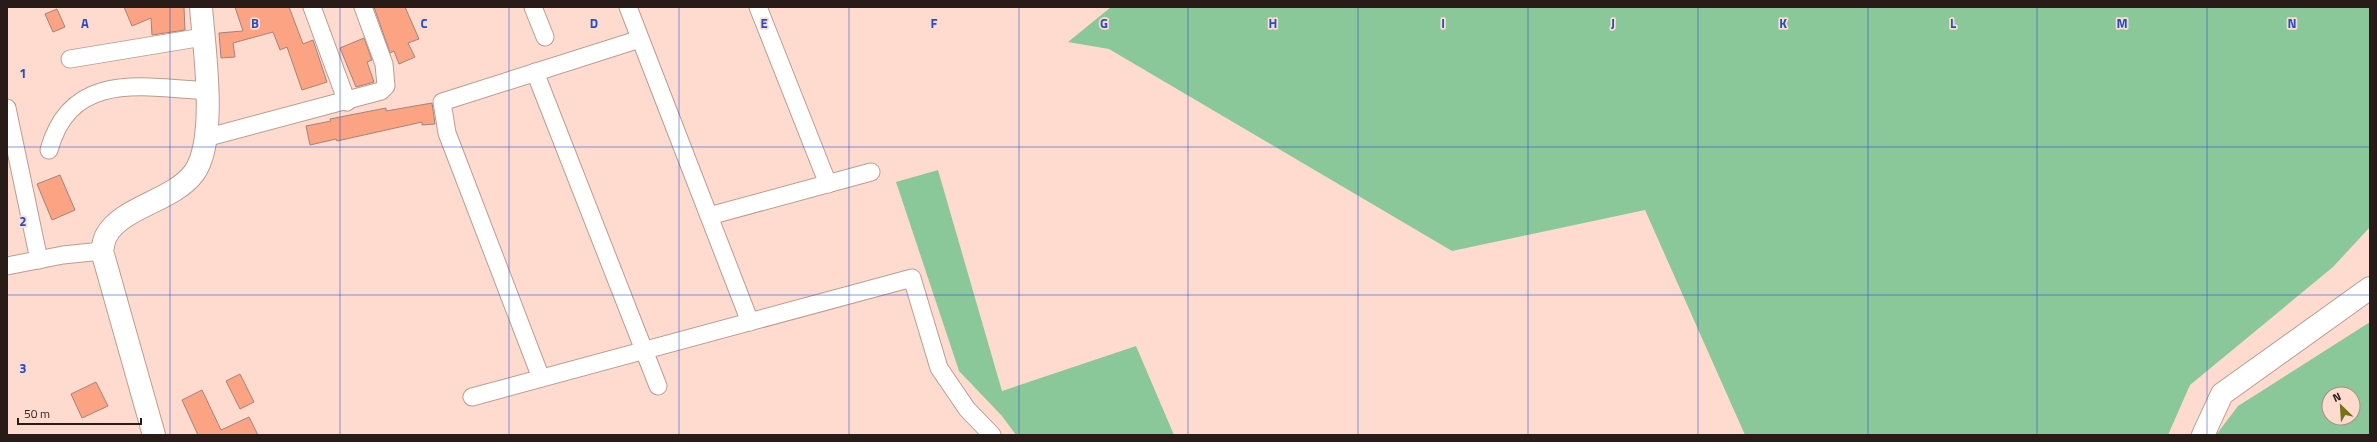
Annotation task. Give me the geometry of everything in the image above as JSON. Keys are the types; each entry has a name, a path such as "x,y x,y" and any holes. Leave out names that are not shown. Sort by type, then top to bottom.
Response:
{"street":[{"path":"154,435 102,251 106,235 128,214 175,190 195,172 205,138 208,91 201,7"},
{"path":"312,7 347,102"},
{"path":"205,138 347,102 381,91 386,86 384,64 363,7"},
{"path":"532,7 545,37"},
{"path":"628,7 750,322"},
{"path":"758,7 828,184"},
{"path":"70,59 203,37"},
{"path":"541,378 447,133 442,102 640,39"},
{"path":"535,72 658,386"},
{"path":"49,150 54,132 61,119 73,106 88,96 111,88 132,86 208,91"},
{"path":"7,108 39,260"},
{"path":"709,216 871,172"},
{"path":"7,266 102,251"},
{"path":"472,397 912,278 939,368 967,409 992,435"},
{"path":"2203,435 2222,394 2370,288"}],"green space":[{"path":"1111,7 2370,7 2370,227 2333,267 2190,385 2168,435 1745,435 1645,210 1452,251 1109,49 1068,42"},
{"path":"938,170 1002,391 1136,346 1174,435 1016,435 1002,416 959,371 896,182"},
{"path":"2370,322 2370,435 2216,435 2238,406"}],"building":[{"path":"124,7 184,7 185,30 152,35 151,18 132,26"},
{"path":"235,7 289,7 303,44 313,40 327,82 302,90 287,47 280,50 273,32 233,43 235,57 221,58 219,33 243,31"},
{"path":"374,7 405,7 419,39 408,43 415,57 399,64 394,51 390,53"},
{"path":"57,9 65,27 53,32 45,14"},
{"path":"364,38 372,60 367,62 374,82 356,87 340,48"},
{"path":"432,103 435,124 422,125 422,122 337,141 336,139 310,145 306,126 331,121 330,119 386,108 386,111"},
{"path":"60,175 75,210 52,220 37,184"},
{"path":"240,374 254,402 240,409 226,381"},
{"path":"96,382 108,406 82,418 71,394"},
{"path":"202,390 221,430 249,417 258,435 198,435 182,400"}]}
